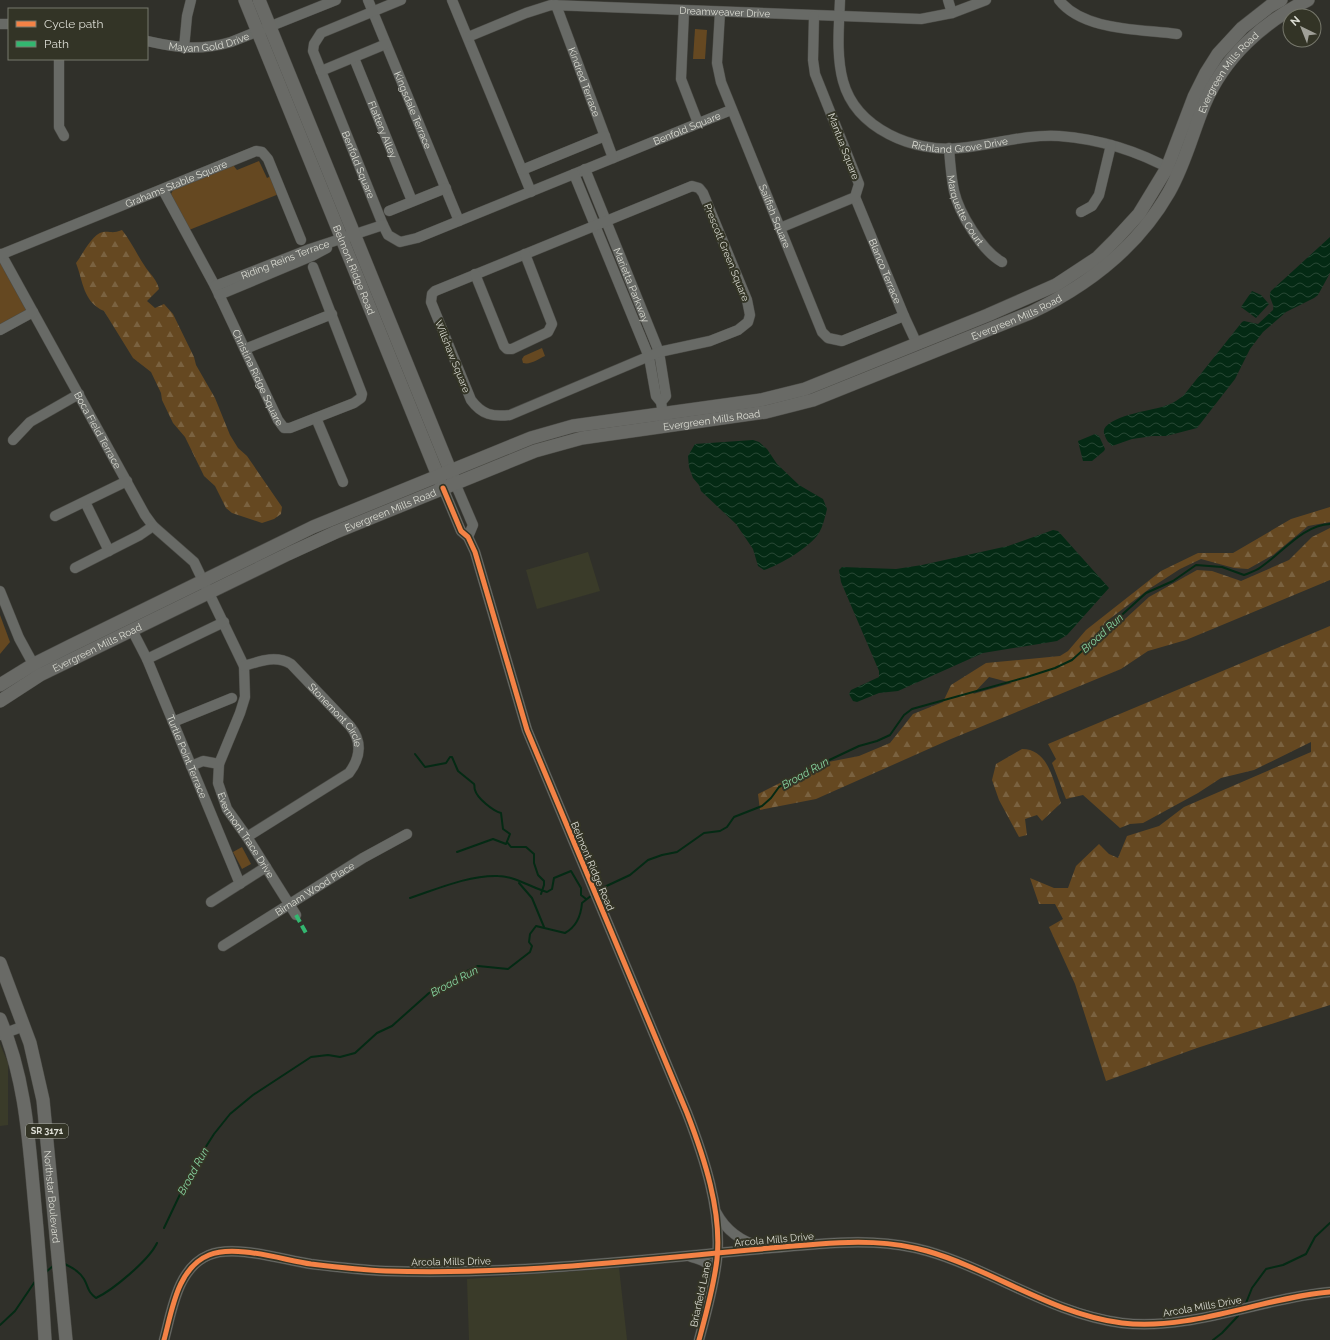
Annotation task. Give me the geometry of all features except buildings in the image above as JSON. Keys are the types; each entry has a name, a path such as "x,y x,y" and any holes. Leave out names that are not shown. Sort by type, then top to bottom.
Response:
{"main road":[{"name":"Belmont Ridge Road","path":"245,0 264,29 354,234 447,480"},
{"name":"Belmont Ridge Road","path":"259,0 264,29 342,239 447,480"},
{"name":"Evergreen Mills Road","path":"663,414 766,412 813,400 1061,298 1095,275 1132,241 1159,208 1173,171 1194,96 1206,73 1218,54 1228,42 1253,18 1281,0"},
{"name":"Evergreen Mills Road","path":"0,685 132,630 313,528 447,480 549,446 582,438 663,414 781,396 805,389 1040,294 1070,277 1096,258 1124,231 1187,155 1204,105 1220,75 1231,59 1245,44 1272,20 1308,0"},
{"name":"Evergreen Mills Road","path":"0,701 37,670 207,587"},
{"name":"Northstar Boulevard","path":"0,963 24,1026 37,1073 46,1116 66,1337"},
{"name":"Northstar Boulevard","path":"0,1019 3,1034 17,1069 25,1107 39,1244 45,1340"}],"street":[{"path":"184,48 187,16 191,0"},
{"name":"Mayan Gold Drive","path":"148,41 184,48 213,48 336,0"},
{"name":"Kingsdale Terrace","path":"368,0 459,221"},
{"name":"Benfold Square","path":"401,0 318,36 314,44 313,52 388,235 400,242 417,238 732,110"},
{"path":"452,0 531,192"},
{"name":"Richland Grove Drive","path":"840,0 838,53 843,83 851,99 864,115 877,128 896,139 934,148 959,148 998,141 1058,136 1092,140 1138,153 1173,171"},
{"path":"948,0 952,13"},
{"name":"Dreamweaver Drive","path":"468,37 540,8 556,5 921,19 952,13 986,0"},
{"path":"1059,0 1072,13 1094,24 1177,34"},
{"name":"Kindred Terrace","path":"556,5 613,158"},
{"path":"684,11 682,79 698,123"},
{"name":"Sailfish Square","path":"720,12 717,63 719,74 732,110 822,332 828,338 842,341 904,316"},
{"name":"Mantua Square","path":"814,16 814,67 858,178 859,184 855,197"},
{"path":"321,70 386,44"},
{"name":"Flattery Alley","path":"354,58 412,201"},
{"path":"59,60 59,127 64,136"},
{"path":"522,170 605,136"},
{"path":"1081,212 1092,206 1099,195 1111,145"},
{"name":"Marquette Court","path":"949,148 954,192 961,209 993,257 1002,262"},
{"name":"Grahams Stable Square","path":"1,255 256,151 262,152 268,159 301,240"},
{"name":"Marietta Parkway","path":"585,169 659,352 666,396 663,414"},
{"name":"Marietta Parkway","path":"574,174 649,357 656,396 663,414"},
{"name":"Prescott Green Square","path":"606,221 692,186 699,188 703,193 747,300 750,315 748,322 738,330 710,341 659,352"},
{"path":"389,211 446,188"},
{"name":"Christina Ridge Square","path":"163,190 217,291 246,349 280,425 284,428 290,428 358,401 362,394 313,267"},
{"path":"780,228 855,197"},
{"name":"Blanco Terrace","path":"855,197 917,344"},
{"name":"Willshaw Square","path":"606,221 435,291 431,299 471,400 477,408 487,414 497,417 510,415 659,352"},
{"name":"Riding Reins Terrace","path":"217,291 312,256 342,239 383,224"},
{"path":"476,274 504,346 508,349 512,349 548,332 552,324 525,254"},
{"name":"Boca Field Terrace","path":"1,255 153,526 194,562 207,587"},
{"path":"0,330 33,312"},
{"path":"246,349 332,314"},
{"path":"13,440 30,422 80,394"},
{"path":"316,418 343,482"},
{"name":"Belmont Ridge Road","path":"447,480 473,525 468,537 480,566 521,712 694,1130 707,1171 715,1210 717,1252"},
{"path":"55,516 127,481"},
{"path":"85,502 109,551"},
{"path":"75,568 140,535 153,526"},
{"name":"Evermont Trace Drive","path":"207,587 244,666 246,687 243,706 219,764 218,783 223,801 296,916"},
{"path":"1,597 19,638 37,670"},
{"path":"147,659 224,622"},
{"name":"Turtle Point Terrace","path":"132,630 147,659 240,884"},
{"name":"Stonemont Circle","path":"244,666 271,659 280,660 291,664 350,726 357,737 359,750 356,763 349,773 247,837"},
{"path":"173,722 232,698"},
{"path":"191,766 203,761 219,764"},
{"name":"Birnam Wood Place","path":"223,946 363,858 407,834"},
{"path":"211,902 266,867"},
{"path":"3,1034 24,1026"},
{"path":"715,1210 724,1224 738,1237 766,1248"},
{"name":"Arcola Mills Drive","path":"164,1340 177,1292 186,1275 201,1259 216,1252 232,1250 311,1264 357,1269 431,1272 576,1266 847,1241 901,1245 928,1251 1007,1285 1064,1307 1122,1323 1158,1323 1201,1318 1330,1292"},
{"name":"Briarfield Lane","path":"699,1340 714,1277 717,1252"},
{"path":"683,1256 708,1263 714,1277"}],"shaded area":[{"path":"588,552 600,591 537,609 526,570"},
{"path":"0,1044 8,1063 8,1125 0,1126"},
{"path":"619,1268 627,1340 469,1340 467,1279"}],"green space":[{"path":"695,29 707,30 705,59 693,59"},
{"path":"259,161 267,178 271,176 279,194 189,230 171,194 173,190 233,165 237,170"},
{"path":"122,230 158,286 159,289 147,301 155,308 164,304 173,314 194,357 196,365 215,398 230,435 238,448 247,456 282,507 281,514 274,519 262,523 232,513 226,508 215,486 204,476 185,437 173,423 151,372 133,358 104,311 97,307 88,297 82,284 76,263 95,236 103,232 116,232"},
{"path":"0,255 33,312 0,330"},
{"path":"542,348 545,356 532,362 523,363 522,359 524,356"},
{"path":"1330,507 1330,522 1308,526 1273,555 1248,569 1234,568 1201,559 1180,569 1149,589 1107,621 1084,650 1100,642 1149,597 1197,570 1212,571 1241,581 1289,560 1312,537 1330,528 1330,580 1186,640 1148,651 1121,669 951,739 816,799 760,810 758,794 818,764 859,756 890,743 913,714 943,702 951,685 986,663 1060,656 1068,651 1086,630 1161,571 1198,553 1233,553 1291,519","holes":["989,677 1012,683 973,694"]},
{"path":"0,615 10,642 0,654"},
{"path":"1330,626 1330,1005 1197,1048 1106,1081 1075,984 1049,927 1063,919 1055,904 1039,904 1030,878 1054,888 1068,888 1076,866 1099,844 1109,854 1118,858 1127,836 1159,826 1184,807 1311,752 1311,742 1254,770 1221,778 1198,793 1143,823 1130,824 1120,828 1083,795 1066,799 1052,763 1056,759 1048,744"},
{"path":"1022,749 1031,750 1044,760 1049,768 1061,803 1042,821 1037,815 1025,819 1027,835 1019,837 999,800 992,780 996,764"},
{"path":"242,847 251,864 242,869 233,852"}],"water":[{"path":"1330,237 1330,273 1318,295 1286,312 1263,332 1250,349 1235,379 1197,428 1166,436 1132,439 1112,446 1110,444 1105,437 1104,430 1108,424 1126,416 1165,406 1184,395 1242,322 1244,321 1258,324 1273,310 1270,296 1271,291"},
{"path":"1252,291 1261,295 1269,304 1256,318 1241,307"},
{"path":"1095,434 1099,436 1105,449 1092,461 1083,461 1078,441"},
{"path":"753,440 759,442 767,449 777,464 799,485 823,499 827,509 819,533 809,544 794,555 764,570 758,566 753,549 736,524 701,491 699,485 693,478 689,467 688,456 695,444"},
{"path":"1053,530 1058,531 1109,588 1067,635 1057,641 983,653 898,691 879,693 857,702 853,701 849,694 851,690 879,677 879,671 841,582 839,570 842,567 896,569 922,565 1008,546"}],"waterway":[{"name":"Broad Run","path":"598,890 630,875 648,860 677,852 704,833 720,831 727,827 734,817 762,806 771,798 779,787 823,763 859,746 877,741 890,735 904,715 912,709 1027,677 1055,668 1072,660 1146,593 1173,581 1196,565 1222,567 1244,575 1252,572 1269,561 1302,534 1311,529 1330,524"},
{"path":"415,754 425,767 446,763 450,757 452,757 458,771 474,784 476,793 479,797 490,807 501,813 503,829 510,834 506,844 493,839 457,852"},
{"path":"507,842 511,847 526,847 534,854 534,863 538,875 544,881 541,894"},
{"path":"410,898 453,883 487,876 511,878 547,892 552,889 554,878 571,871 581,888 581,895 586,899"},
{"path":"519,883 532,898 544,927"},
{"name":"Broad Run","path":"164,1228 193,1167 214,1134 230,1114 253,1095 311,1057 328,1055 340,1057 355,1053 377,1033 392,1026 429,993 467,971 478,966 508,969 530,952 532,946 529,942 530,934 536,926 565,933 575,924 582,903 592,895"},
{"path":"1246,1303 1252,1288 1266,1269 1283,1265 1306,1254 1315,1237 1330,1223"},
{"name":"Broad Run","path":"63,1263 80,1274 93,1296 96,1298 112,1288 139,1266 157,1243"},
{"name":"Broad Run","path":"46,1272 53,1266"},
{"name":"Broad Run","path":"0,1325 15,1311 36,1280"},
{"path":"1213,1340 1238,1316"}],"marked path":[{"path":"296,915 306,933"}],"cycle path":[{"path":"443,488 461,531 468,537 475,552 527,730 687,1113 700,1148 714,1203 718,1241 717,1259 710,1300 699,1340"},
{"path":"164,1340 173,1304 183,1280 190,1270 198,1261 209,1255 232,1251 259,1254 311,1264 348,1268 386,1271 440,1272 549,1268 833,1243 860,1242 900,1245 927,1251 951,1259 1071,1311 1122,1323 1148,1324 1200,1318 1278,1300 1330,1292"}]}
